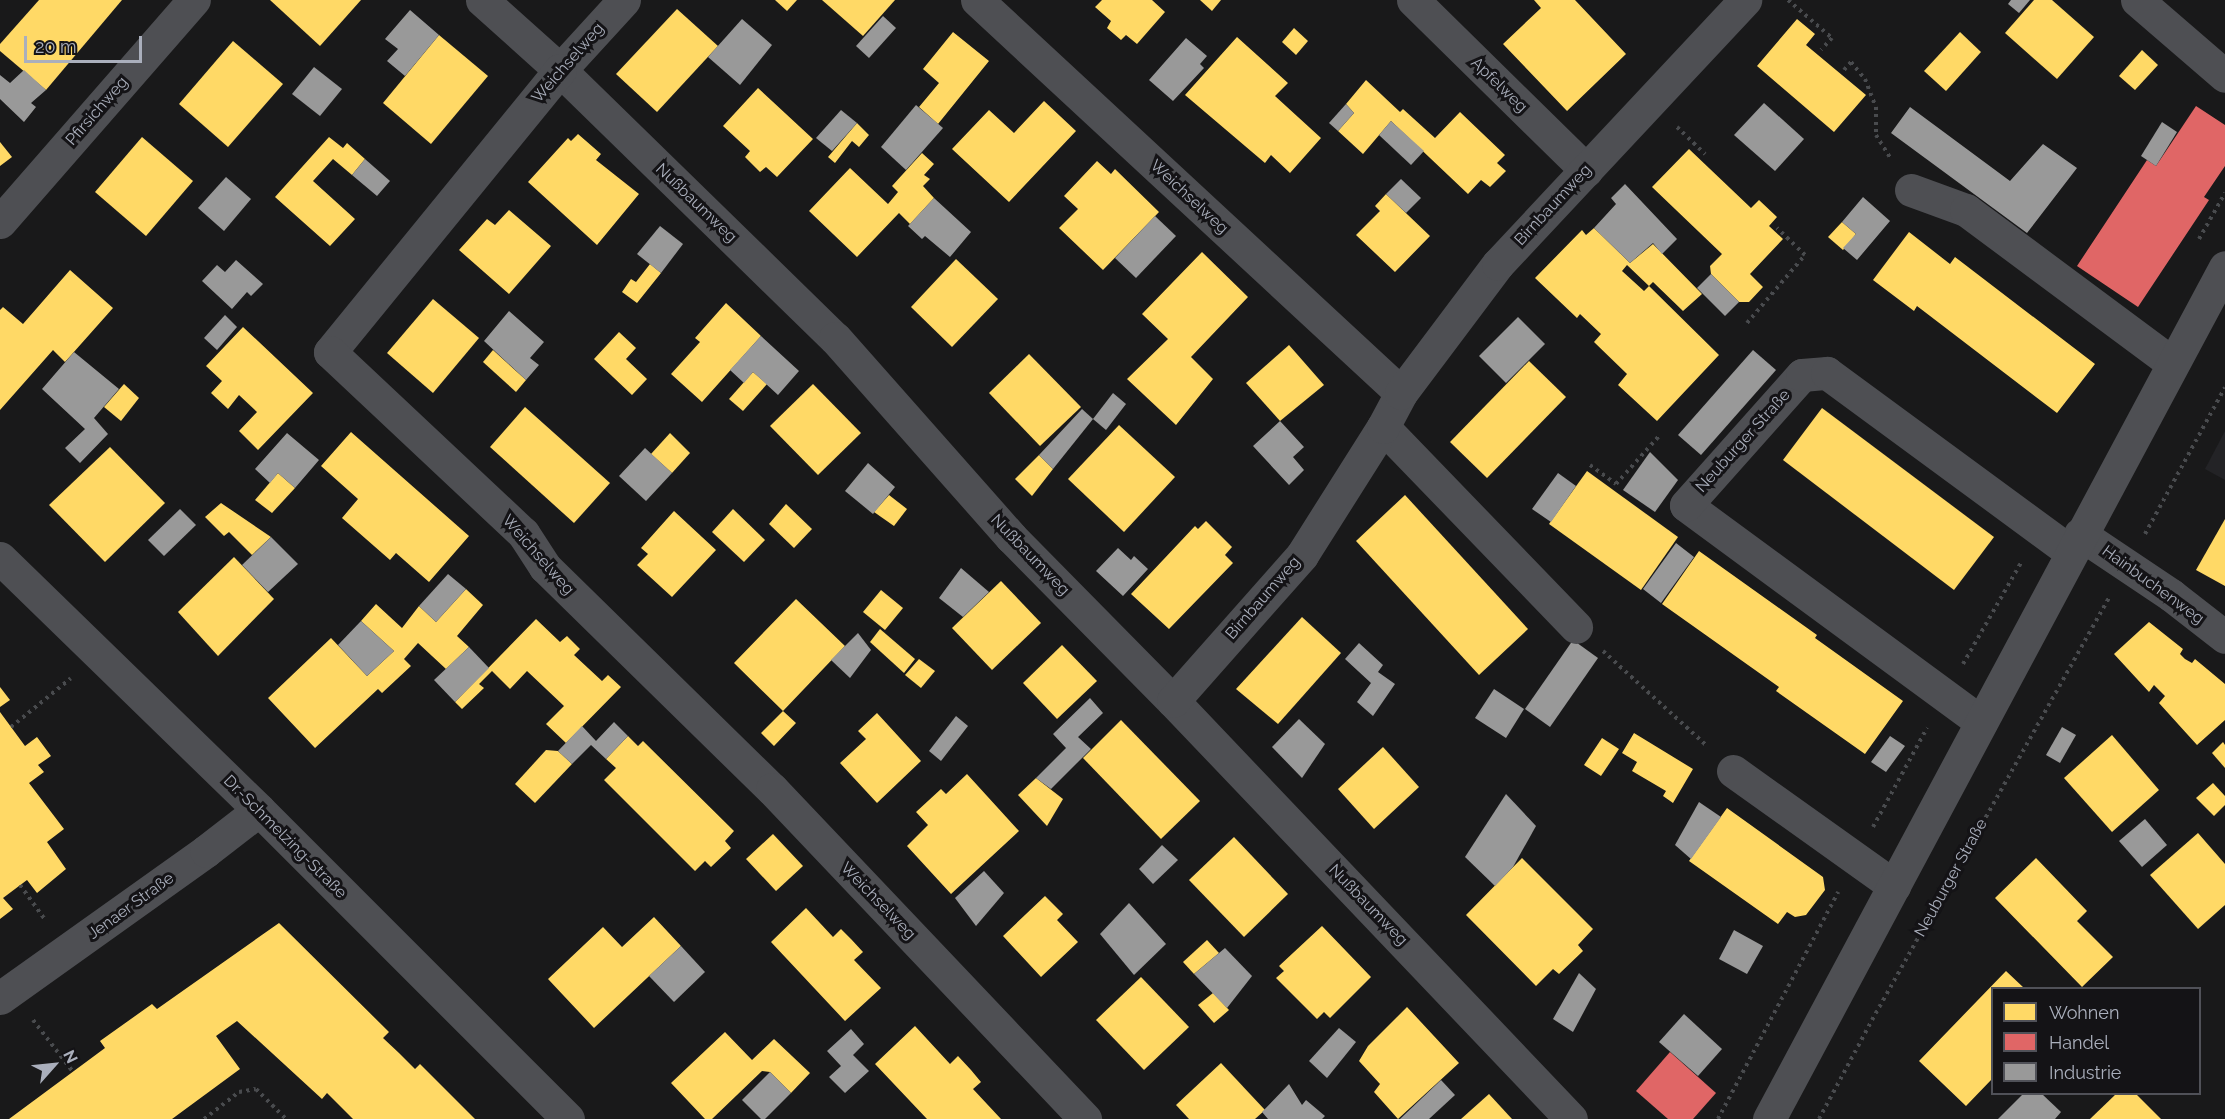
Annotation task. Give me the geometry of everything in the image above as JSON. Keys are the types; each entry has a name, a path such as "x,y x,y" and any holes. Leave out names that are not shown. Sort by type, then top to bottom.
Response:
{"street":[{"name":"Pfirsichweg","path":"0,222 194,0"},
{"name":"Nußbaumweg","path":"482,0 560,70 835,338 1011,537 1173,701 1571,1119"},
{"name":"Weichselweg","path":"624,0 560,70 330,352 523,533 545,567 772,789 1085,1119"},
{"name":"Weichselweg","path":"977,0 1401,393"},
{"name":"Apfelweg","path":"1413,0 1586,170"},
{"name":"Birnbaumweg","path":"1173,701 1302,555 1383,427 1401,393 1498,264 1745,0"},
{"path":"2137,0 2225,76"},
{"path":"1911,190 1966,210 2172,363"},
{"path":"1769,1119 2075,543 2225,267"},
{"name":"Neuburger Straße","path":"1981,722 1686,505 1802,375 1827,373 2040,529 2075,543"},
{"path":"1383,427 1576,627"},
{"name":"Hainbuchenweg","path":"2075,543 2128,565 2225,637"},
{"name":"Dr.-Schmelzing-Straße","path":"0,558 260,810 568,1119"},
{"path":"1733,771 1894,886"},
{"name":"Jenaer Straße","path":"6,994 260,810"}],"path":[{"path":"1788,0 1832,38 1821,50"},
{"path":"1844,70 1851,62 1866,79 1876,107 1876,135 1911,190"},
{"path":"2198,242 2225,193"},
{"path":"1747,322 1805,255 1777,228"},
{"name":"Neuburger Straße","path":"1820,1119 1872,1020 2128,565 2225,387"},
{"path":"1590,465 1616,484 1659,436"},
{"path":"1718,1119 1855,860 2040,529"},
{"path":"1576,627 1733,771"},
{"path":"11,727 99,655"},
{"path":"6,994 73,1072"},
{"path":"204,1119 239,1092 256,1089 286,1119"}],"shaded area":[{"path":"2225,431 2225,480 2205,469"}],"building: Wohnen":[{"path":"39,0 122,0 46,90 0,51 0,44"},
{"path":"270,0 361,0 320,46"},
{"path":"775,0 797,0 787,11"},
{"path":"822,0 895,0 863,36"},
{"path":"1102,0 1152,0 1165,12 1137,44 1126,35 1121,40 1107,28 1111,21 1095,7"},
{"path":"1200,0 1221,0 1212,11"},
{"path":"1534,0 1575,0 1626,54 1567,111 1503,44 1541,8"},
{"path":"2034,0 2052,0 2094,37 2057,79 2005,33"},
{"path":"677,9 718,46 657,112 616,74"},
{"path":"1797,19 1815,34 1806,45 1866,95 1834,132 1757,66"},
{"path":"1294,28 1308,41 1296,55 1282,42"},
{"path":"953,32 989,61 938,124 919,107 939,83 923,69"},
{"path":"1960,32 1981,52 1946,91 1924,71"},
{"path":"439,35 488,76 431,144 383,103"},
{"path":"1237,37 1288,83 1275,96 1321,138 1290,173 1271,155 1265,163 1185,95"},
{"path":"233,41 283,84 228,147 179,104"},
{"path":"2142,50 2158,65 2135,90 2119,76"},
{"path":"1366,80 1400,112 1403,109 1435,138 1460,112 1505,155 1497,163 1506,171 1490,187 1481,180 1468,194 1391,121 1363,154 1338,131 1354,113 1346,104"},
{"path":"758,88 813,139 777,177 766,167 760,172 745,157 750,151 723,126"},
{"path":"1044,101 1076,131 1009,202 952,149 989,110 1014,133"},
{"path":"857,123 869,135 859,147 852,141 835,163 828,157"},
{"path":"578,134 601,154 596,160 639,194 597,245 528,182 568,138 571,141"},
{"path":"142,137 193,181 146,236 95,192"},
{"path":"329,137 343,148 347,143 365,159 352,175 333,159 313,181 355,219 330,246 275,197"},
{"path":"0,142 12,157 0,166"},
{"path":"1689,149 1751,208 1759,200 1777,217 1769,226 1783,239 1750,274 1763,287 1749,302 1739,302 1711,274 1710,266 1722,254 1652,187"},
{"path":"922,153 934,164 924,175 930,179 923,186 934,198 910,224 899,213 857,257 809,211 850,168 888,204 898,192 892,186"},
{"path":"1097,161 1111,174 1115,169 1159,212 1103,270 1059,228 1078,209 1064,196"},
{"path":"1386,194 1430,236 1395,272 1356,235 1380,211 1375,206"},
{"path":"509,210 551,246 509,294 459,250 487,219 495,225"},
{"path":"1842,222 1856,234 1843,250 1828,237"},
{"path":"1594,228 1630,263 1653,244 1702,294 1683,311 1653,282 1649,286 1719,355 1657,421 1618,385 1627,374 1594,342 1601,334 1580,314 1577,318 1535,278 1582,230 1586,235","holes":["1627,265 1649,286 1644,291 1622,271"]},
{"path":"1909,232 1950,264 1955,257 2095,364 2057,413 1917,306 1914,311 1873,280"},
{"path":"1202,252 1248,297 1191,357 1213,379 1176,425 1127,379 1168,339 1142,314"},
{"path":"956,259 998,299 952,347 911,307"},
{"path":"650,264 661,273 637,303 622,292 631,279 636,282"},
{"path":"70,270 113,308 65,362 53,350 0,410 0,310 3,307 23,324"},
{"path":"433,299 479,338 433,393 387,353"},
{"path":"726,303 761,336 702,402 671,374 700,342 695,338"},
{"path":"243,327 313,393 258,450 239,431 257,412 239,395 228,409 211,393 222,381 206,366"},
{"path":"619,332 636,348 626,359 647,379 632,395 594,359"},
{"path":"1289,345 1324,385 1280,421 1246,383"},
{"path":"493,350 526,380 516,392 483,362"},
{"path":"1029,354 1081,407 1040,446 989,393"},
{"path":"1529,361 1566,397 1487,478 1450,442"},
{"path":"753,372 767,384 743,411 729,399"},
{"path":"124,384 139,398 121,421 104,407"},
{"path":"813,384 861,433 818,475 770,426"},
{"path":"525,407 610,483 574,523 490,447"},
{"path":"1822,408 1994,537 1954,590 1783,460"},
{"path":"1119,425 1175,477 1124,532 1068,479"},
{"path":"351,432 469,536 429,582 396,553 390,560 342,518 358,499 321,466"},
{"path":"670,433 690,453 672,473 651,454"},
{"path":"110,447 165,503 105,562 49,505"},
{"path":"1039,455 1053,469 1032,496 1015,479"},
{"path":"1587,471 1678,537 1641,590 1549,524"},
{"path":"278,473 295,488 272,513 255,500"},
{"path":"889,495 907,509 894,526 874,512"},
{"path":"1405,495 1528,629 1479,675 1356,541"},
{"path":"221,503 271,537 252,555 229,532 224,536 205,517"},
{"path":"786,504 812,529 794,548 769,524"},
{"path":"733,509 765,540 744,562 712,532"},
{"path":"674,511 716,550 672,597 637,565 648,554 641,548"},
{"path":"2225,519 2225,586 2196,570"},
{"path":"1206,521 1232,547 1225,555 1233,563 1169,629 1131,594 1195,526 1198,529"},
{"path":"1699,551 1817,635 1815,638 1903,701 1865,754 1776,691 1779,687 1662,604"},
{"path":"234,557 274,599 218,656 178,612"},
{"path":"1001,581 1041,623 992,670 952,628"},
{"path":"466,589 483,605 457,636 469,647 446,669 418,643 404,659 411,666 382,693 378,689 315,748 268,698 331,638 367,676 394,651 361,621 376,604 402,628 419,606 436,622"},
{"path":"881,590 903,608 885,630 863,612"},
{"path":"796,599 845,646 783,711 734,663"},
{"path":"1302,617 1341,653 1278,724 1236,689"},
{"path":"536,619 560,642 567,636 580,649 574,655 602,681 608,675 621,687 566,743 546,724 564,706 527,671 510,689 492,671 479,684 484,688 462,709 455,702"},
{"path":"2149,622 2183,649 2180,654 2185,659 2192,663 2195,659 2225,684 2225,720 2197,745 2159,703 2165,696 2154,685 2149,692 2114,654"},
{"path":"880,629 915,659 904,673 870,642"},
{"path":"1062,645 1097,681 1057,719 1023,683"},
{"path":"919,659 935,671 921,688 905,675"},
{"path":"0,687 10,700 0,707"},
{"path":"783,711 796,723 774,746 761,733"},
{"path":"0,712 25,746 37,737 51,756 38,765 44,772 29,783 64,829 47,842 66,869 37,893 27,880 3,898 13,909 0,919"},
{"path":"877,713 921,761 877,803 840,763 866,739 858,731"},
{"path":"1121,720 1200,801 1161,839 1083,758"},
{"path":"1634,733 1693,769 1673,803 1663,796 1666,791 1632,771 1637,762 1622,753"},
{"path":"2112,735 2159,790 2112,832 2064,778"},
{"path":"628,736 638,746 643,741 734,831 725,841 731,848 711,867 705,861 695,871 604,780 616,768 606,759"},
{"path":"1602,738 1619,749 1601,776 1584,765"},
{"path":"2223,742 2225,745 2225,768 2212,753"},
{"path":"1383,747 1419,787 1374,829 1338,789"},
{"path":"546,750 558,751 572,764 535,803 515,784"},
{"path":"967,774 1019,831 951,894 907,846 928,825 916,812 941,789 946,794"},
{"path":"1036,778 1063,799 1047,826 1018,795"},
{"path":"2213,783 2225,796 2225,805 2214,816 2196,798"},
{"path":"1727,808 1823,877 1825,890 1806,915 1795,917 1787,912 1778,924 1689,861"},
{"path":"2198,833 2225,864 2225,905 2198,929 2150,875"},
{"path":"773,834 803,866 776,891 746,859"},
{"path":"1234,837 1288,894 1244,937 1189,880"},
{"path":"1522,858 1593,929 1578,945 1583,951 1559,974 1553,969 1536,986 1466,915"},
{"path":"2036,858 2087,911 2077,921 2113,957 2082,987 1995,898"},
{"path":"1045,896 1063,914 1057,920 1078,942 1041,977 1003,936"},
{"path":"806,908 833,937 841,929 851,939 863,952 854,960 881,988 845,1021 771,942"},
{"path":"654,917 681,946 594,1028 548,979 603,927 622,947"},
{"path":"279,923 389,1032 383,1038 415,1069 420,1064 475,1119 353,1119 327,1093 322,1099 237,1021 216,1036 240,1069 172,1119 9,1119 105,1048 100,1041 152,1004 157,1009"},
{"path":"1322,926 1371,977 1330,1018 1324,1012 1317,1019 1276,978 1284,971 1279,966"},
{"path":"1207,940 1219,953 1194,974 1183,962"},
{"path":"2006,971 2023,987 1991,987 1991,1080 1966,1106 1919,1061"},
{"path":"1141,977 1189,1027 1144,1070 1096,1020"},
{"path":"1213,993 1229,1010 1214,1023 1198,1005"},
{"path":"1407,1007 1459,1063 1398,1119 1374,1092 1380,1084 1359,1061 1368,1046"},
{"path":"915,1026 950,1064 958,1056 971,1070 981,1082 973,1089 1001,1119 927,1119 875,1064"},
{"path":"725,1032 752,1060 774,1039 810,1073 791,1093 770,1072 762,1071 712,1119 705,1119 671,1083"},
{"path":"1221,1063 1265,1110 1255,1119 1189,1119 1176,1105"},
{"path":"1489,1094 1512,1119 1461,1119"},
{"path":"2115,1095 2137,1095 2161,1119 2090,1119"}],"building: Handel":[{"path":"2196,106 2225,125 2225,166 2204,197 2209,200 2138,307 2077,266 2147,160 2156,166"},
{"path":"1670,1052 1716,1093 1693,1119 1668,1119 1636,1091"}],"building: Industrie":[{"path":"2011,0 2030,0 2019,13 2008,4"},
{"path":"410,10 439,35 405,76 387,61 398,49 385,39"},
{"path":"883,16 896,28 869,58 856,46"},
{"path":"742,19 772,45 740,85 708,57"},
{"path":"1186,38 1207,56 1200,64 1204,68 1173,101 1149,80"},
{"path":"314,67 342,89 320,116 292,94"},
{"path":"24,70 46,90 31,103 36,107 24,122 0,99 0,75 10,83"},
{"path":"1764,103 1804,139 1775,171 1734,135"},
{"path":"1346,104 1354,113 1338,131 1329,123"},
{"path":"916,105 943,128 906,170 881,147"},
{"path":"1910,107 2010,181 2043,144 2077,168 2027,233 1891,133"},
{"path":"841,110 857,123 832,151 816,138"},
{"path":"1391,121 1424,151 1411,165 1379,135"},
{"path":"2162,122 2177,132 2156,166 2141,156"},
{"path":"365,159 390,181 377,196 352,175"},
{"path":"226,177 251,199 224,231 198,208"},
{"path":"1401,179 1421,198 1406,213 1386,194"},
{"path":"1625,184 1677,239 1662,254 1653,243 1630,263 1594,228 1616,204 1611,198"},
{"path":"1863,197 1890,221 1857,260 1843,248 1856,234 1842,222"},
{"path":"934,198 971,232 950,257 925,236 922,239 908,226"},
{"path":"1155,216 1176,236 1136,278 1115,258"},
{"path":"660,226 683,244 661,273 637,254"},
{"path":"236,260 263,284 251,296 247,292 232,309 202,281 217,265 225,272"},
{"path":"1711,274 1739,302 1725,316 1697,288"},
{"path":"509,311 544,342 530,358 539,365 526,380 484,341"},
{"path":"225,315 237,327 217,350 204,338"},
{"path":"1518,317 1545,344 1506,383 1479,356"},
{"path":"761,336 799,371 778,395 753,372 744,383 730,370"},
{"path":"1753,350 1776,370 1701,455 1678,435"},
{"path":"74,352 119,389 94,418 108,434 80,463 65,448 85,429 42,389"},
{"path":"1113,393 1126,404 1106,430 1093,419"},
{"path":"1082,409 1093,419 1053,469 1039,455"},
{"path":"1280,421 1304,447 1293,457 1304,470 1289,485 1253,446"},
{"path":"287,433 319,460 295,488 278,473 270,483 255,469"},
{"path":"645,448 672,473 646,501 619,476"},
{"path":"1650,452 1678,480 1655,512 1623,490"},
{"path":"868,463 895,487 873,514 845,491"},
{"path":"1558,473 1576,486 1551,522 1532,509"},
{"path":"180,509 196,525 164,556 148,540"},
{"path":"271,537 298,564 268,592 242,565"},
{"path":"1676,543 1694,557 1661,603 1643,589"},
{"path":"1118,548 1131,560 1134,556 1148,569 1123,596 1096,571"},
{"path":"961,568 989,592 963,617 939,598"},
{"path":"448,574 466,589 436,622 419,606"},
{"path":"361,621 394,651 367,676 338,645"},
{"path":"858,633 871,650 850,678 831,660"},
{"path":"1573,640 1598,658 1550,727 1525,709"},
{"path":"1359,643 1383,665 1378,672 1395,684 1373,716 1357,702 1371,683 1345,659"},
{"path":"469,647 489,668 455,702 434,680"},
{"path":"1494,689 1524,709 1506,738 1475,718"},
{"path":"1090,698 1103,713 1078,737 1091,749 1051,789 1036,778 1066,748 1053,734"},
{"path":"956,716 968,726 941,761 929,751"},
{"path":"1299,719 1325,744 1302,778 1272,747"},
{"path":"614,722 628,736 606,759 591,745 572,764 558,751 582,726 596,741"},
{"path":"2062,727 2076,735 2060,763 2046,755"},
{"path":"1890,736 1905,746 1886,772 1871,762"},
{"path":"1506,794 1536,826 1513,867 1495,886 1465,857"},
{"path":"1699,802 1721,817 1691,859 1675,845"},
{"path":"2145,819 2167,845 2142,867 2119,841"},
{"path":"1162,845 1178,860 1153,884 1139,869"},
{"path":"984,871 1004,893 976,926 955,898"},
{"path":"1129,903 1166,944 1134,975 1100,934"},
{"path":"1734,930 1763,946 1747,974 1719,959"},
{"path":"681,946 705,972 674,1002 649,976"},
{"path":"1225,948 1252,976 1227,1008 1194,974"},
{"path":"1579,973 1596,989 1573,1032 1553,1019"},
{"path":"1684,1014 1722,1049 1698,1076 1659,1042"},
{"path":"1339,1028 1356,1042 1327,1078 1309,1061"},
{"path":"851,1029 864,1044 853,1055 869,1071 845,1093 829,1077 841,1066 827,1051"},
{"path":"770,1072 791,1093 765,1119 761,1119 742,1100"},
{"path":"1441,1080 1455,1095 1429,1119 1400,1119"},
{"path":"1289,1084 1302,1105 1306,1100 1325,1116 1322,1119 1268,1119 1262,1112"},
{"path":"2022,1095 2043,1095 2061,1112 2055,1119 1998,1119"}]}
